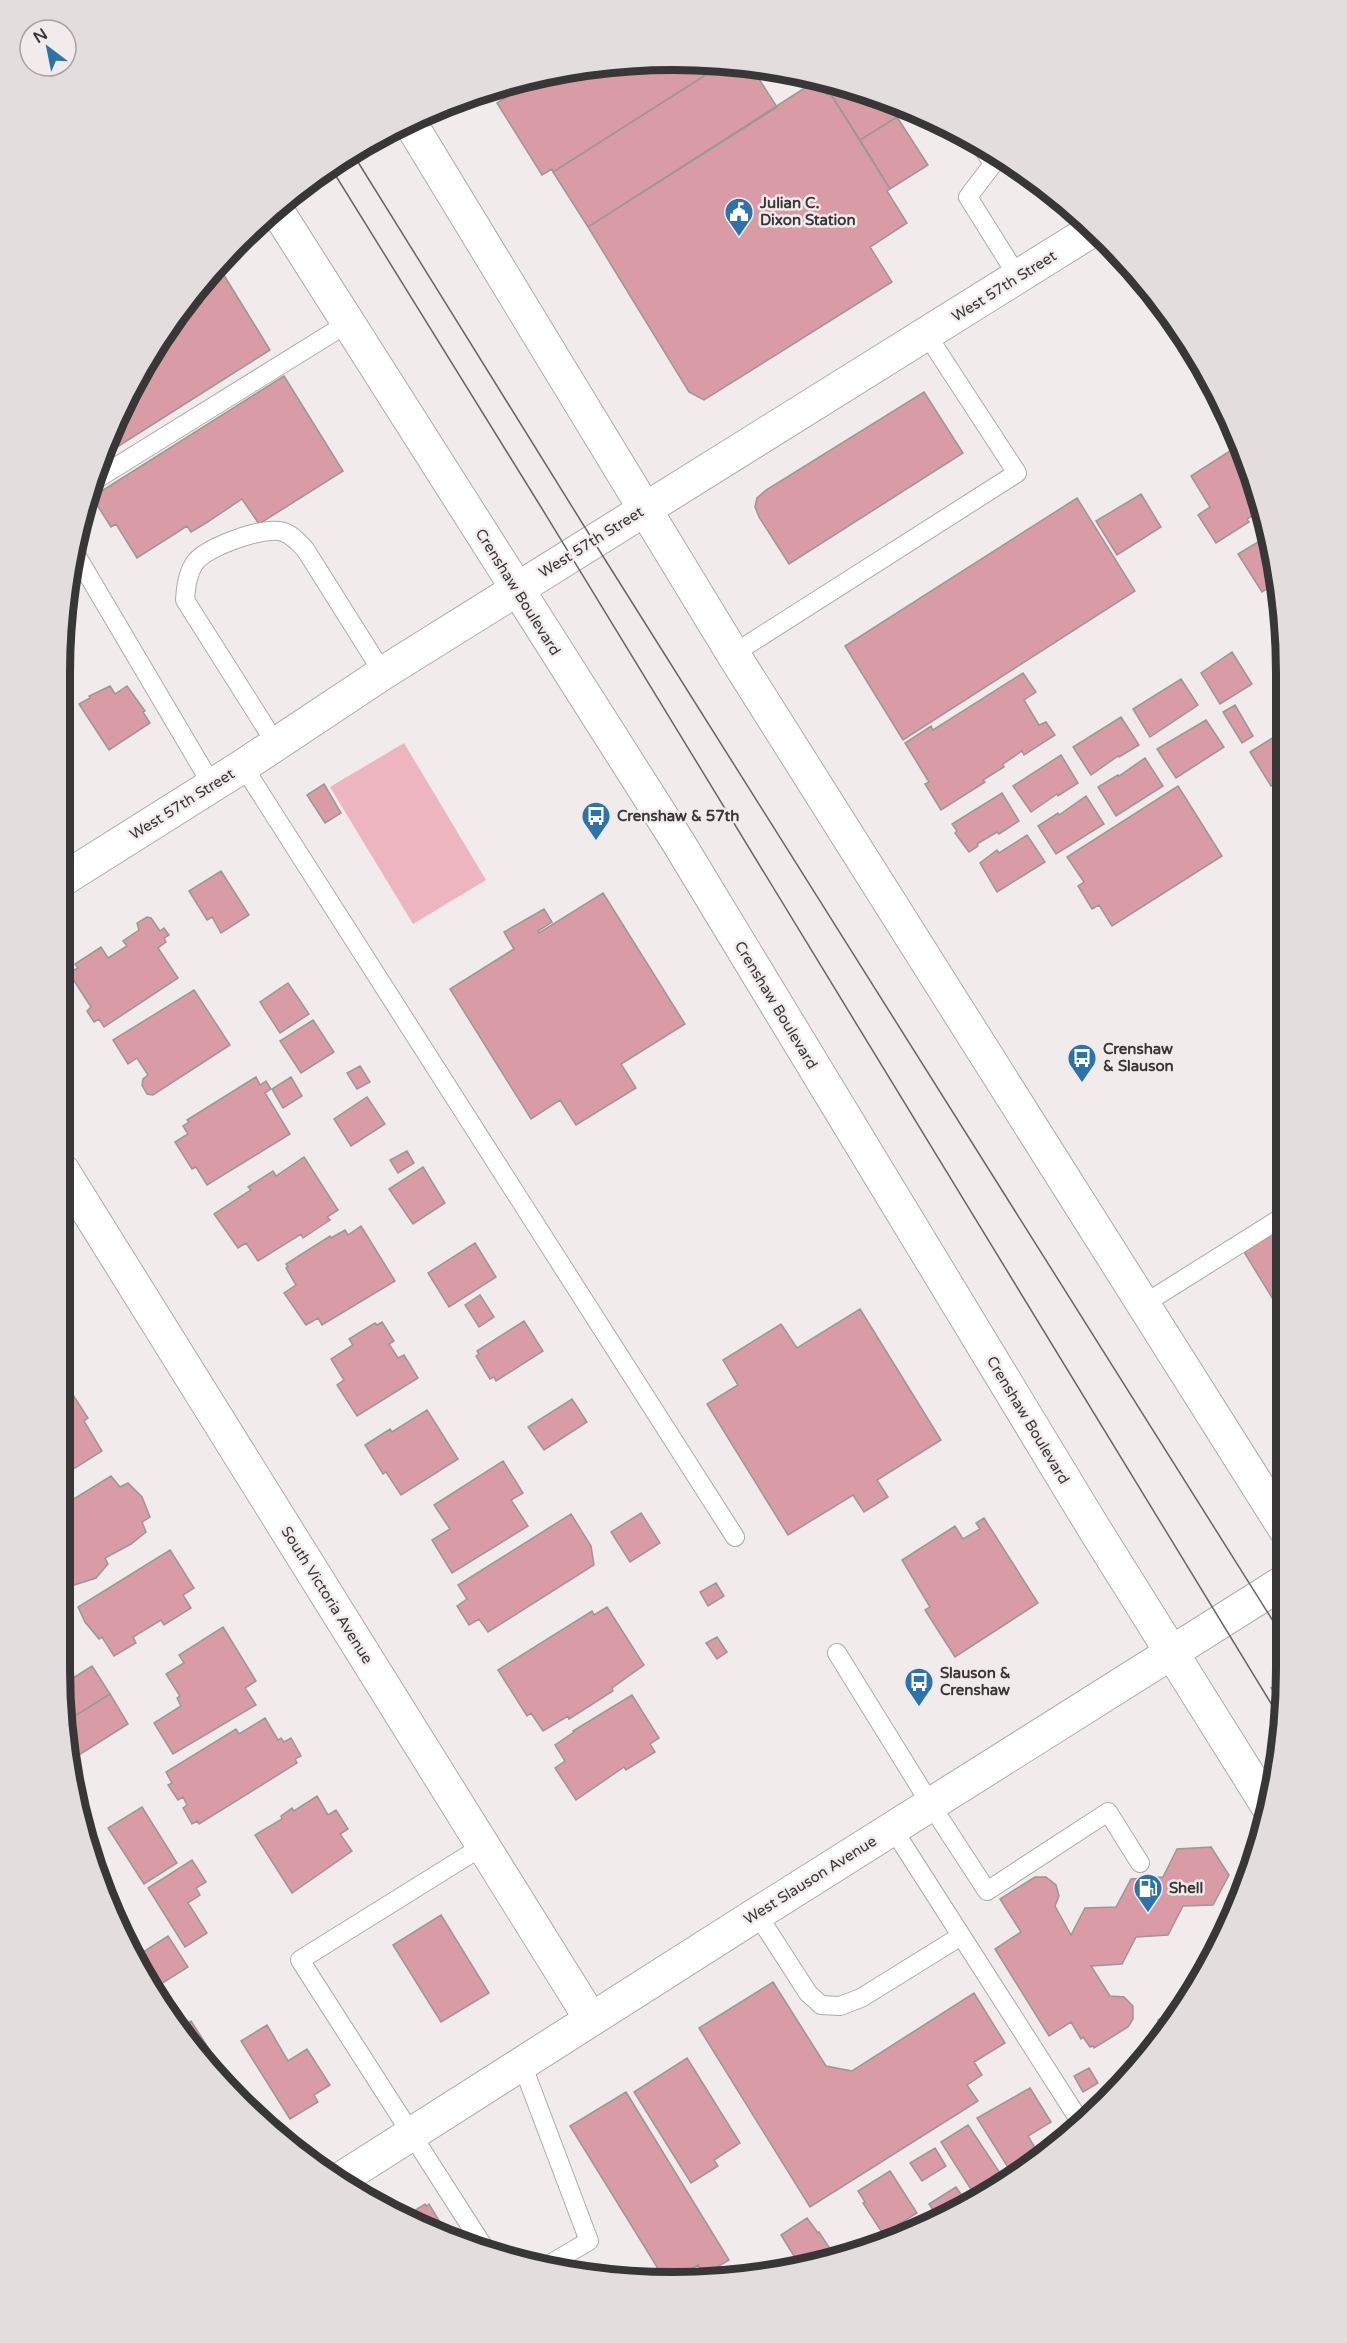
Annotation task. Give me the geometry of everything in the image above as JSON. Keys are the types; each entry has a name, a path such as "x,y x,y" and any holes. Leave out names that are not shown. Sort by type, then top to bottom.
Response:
{"main road":[{"path":"414,130 733,654 1276,1515"},
{"name":"Crenshaw Boulevard","path":"281,216 678,842 1170,1653 1262,1798"},
{"name":"West 57th Street","path":"70,875 516,589 1086,234"},
{"name":"South Victoria Avenue","path":"70,1182 591,2019"},
{"name":"West Slauson Avenue","path":"346,2176 1276,1587"}],"lane":[{"path":"991,161 993,164 968,197 1018,277"},
{"path":"105,474 348,323"},
{"path":"733,654 1017,473 927,335"},
{"path":"276,744 185,600 188,580 194,563 207,551 250,535 279,531 294,538 305,549 383,673"},
{"path":"81,562 212,785"},
{"path":"243,766 735,1537"},
{"path":"1144,1304 1276,1221"},
{"path":"837,1653 930,1805 987,1891 1108,1812 1140,1863"},
{"path":"893,1829 1077,2117"},
{"path":"479,2240 300,1960 483,1846"},
{"path":"757,1914 808,1993 821,2005 840,2006 861,1998 961,1936"},
{"path":"522,2064 589,2241 555,2261"}],"path":[{"path":"1270,1689 1276,1685"}],"shaded area":[{"path":"404,743 486,880 413,924 330,787"}],"building":[{"path":"674,70 711,72 553,172 552,169 542,175 497,103 508,96 507,94 517,91 556,82 595,76"},
{"path":"711,72 758,77 777,107 588,227 553,172"},
{"name":"Julian C. Dixon Station","path":"808,86 823,89 827,95 830,93 890,189 887,191 907,223 870,247 892,282 704,400 689,392 588,227"},
{"path":"832,92 894,113 897,117 860,140 830,93"},
{"path":"897,117 928,165 890,189 860,140"},
{"path":"223,273 270,350 114,449 151,372 172,338"},
{"path":"284,376 343,471 259,524 242,499 191,532 187,526 137,558 116,524 111,527 96,503 99,493"},
{"path":"924,392 963,453 789,564 759,517 755,507 757,498 766,490"},
{"path":"1233,449 1255,514 1247,519 1249,522 1216,543 1198,515 1210,507 1191,476"},
{"path":"1141,494 1161,527 1117,555 1096,521"},
{"path":"1077,498 1135,591 903,740 845,646"},
{"path":"1261,540 1270,587 1262,592 1238,554"},
{"path":"1232,652 1252,684 1220,704 1201,673"},
{"path":"1023,673 1036,692 1024,700 1039,725 1046,722 1055,735 1024,755 1022,751 1003,764 1004,767 983,780 985,782 941,810 925,784 929,782 905,743 931,726 933,730"},
{"path":"1181,679 1198,705 1150,737 1133,709"},
{"path":"110,686 115,694 127,686 145,711 143,712 150,723 109,750 79,704 90,698 89,696"},
{"path":"1235,705 1253,736 1242,743 1223,712"},
{"path":"1121,717 1139,745 1118,756 1091,775 1073,747"},
{"path":"1206,720 1224,747 1176,778 1157,749"},
{"path":"1276,736 1276,783 1271,786 1250,752"},
{"path":"1061,755 1078,783 1031,812 1013,786"},
{"path":"1145,758 1163,786 1116,816 1098,787"},
{"path":"324,784 341,813 325,823 307,795"},
{"path":"1178,786 1222,856 1112,926 1099,905 1092,909 1078,886 1084,882 1067,857"},
{"path":"1002,793 1019,821 977,844 978,846 969,852 955,833 957,831 952,824"},
{"path":"1086,796 1104,824 1056,854 1038,826 1058,813 1059,815"},
{"path":"1027,835 1045,862 997,892 980,863 997,850 999,853"},
{"path":"221,871 249,915 221,933 212,917 207,920 189,891"},
{"path":"603,893 685,1024 621,1064 636,1088 576,1125 560,1100 531,1119 450,989 514,949 504,932 544,909 552,922 538,931 539,933"},
{"path":"147,917 151,918 160,931 164,928 169,935 164,938 166,942 158,948 178,978 104,1027 99,1019 94,1022 87,1011 91,1007 70,972 78,968 75,964 101,947 108,958 127,946 123,941 139,930 137,923"},
{"path":"288,983 309,1014 280,1033 260,1002"},
{"path":"194,990 230,1045 153,1095 147,1094 142,1085 143,1079 148,1075 137,1058 128,1064 113,1040"},
{"path":"313,1020 334,1052 301,1073 280,1041"},
{"path":"360,1066 370,1082 357,1089 347,1073"},
{"path":"256,1077 260,1085 266,1081 271,1089 265,1093 290,1134 207,1185 196,1167 192,1169 175,1142 188,1134 183,1126 189,1122 187,1120"},
{"path":"291,1077 302,1096 283,1108 272,1089"},
{"path":"367,1097 385,1124 351,1146 334,1119"},
{"path":"407,1151 414,1163 398,1173 390,1160"},
{"path":"304,1157 338,1210 327,1217 330,1220 303,1238 301,1234 258,1261 246,1243 238,1248 214,1214 251,1190 248,1187 273,1171 276,1176"},
{"path":"423,1167 445,1203 413,1224 389,1189"},
{"path":"361,1226 395,1281 322,1325 318,1318 306,1325 284,1293 296,1285 286,1264 330,1236 331,1238 345,1230 348,1235"},
{"path":"1276,1232 1276,1304 1244,1252"},
{"path":"475,1243 496,1277 449,1307 428,1273"},
{"path":"480,1295 494,1317 479,1327 465,1305"},
{"path":"860,1309 941,1440 877,1480 888,1497 864,1512 853,1495 788,1535 707,1404 738,1385 723,1360 781,1324 797,1348"},
{"path":"524,1321 543,1351 496,1381 494,1377 490,1379 476,1356 479,1354 477,1351"},
{"path":"382,1322 394,1341 389,1344 398,1358 404,1355 418,1378 357,1416 337,1385 344,1380 331,1359 353,1345 349,1339 375,1323 377,1325"},
{"path":"73,1395 88,1418 84,1421 102,1451 70,1471 70,1397"},
{"path":"572,1399 587,1422 544,1450 528,1427"},
{"path":"427,1410 458,1459 401,1495 386,1472 383,1474 365,1445 390,1429 392,1432"},
{"path":"503,1461 523,1493 511,1500 528,1526 452,1573 432,1540 450,1529 434,1505"},
{"path":"111,1476 120,1487 128,1483 142,1497 150,1517 142,1522 146,1532 131,1544 105,1558 108,1564 96,1578 74,1585 70,1577 70,1501"},
{"path":"641,1513 660,1543 630,1562 611,1532"},
{"path":"571,1514 591,1546 594,1565 488,1632 479,1619 469,1625 457,1606 467,1599 458,1585"},
{"path":"984,1518 1038,1603 955,1657 925,1610 930,1607 902,1560 955,1526 963,1539 980,1529 976,1523"},
{"path":"170,1550 194,1588 183,1595 191,1608 164,1625 161,1620 133,1637 136,1643 114,1656 102,1637 99,1639 85,1622 78,1607"},
{"path":"716,1583 724,1596 708,1606 700,1592"},
{"path":"607,1607 644,1665 612,1688 613,1691 569,1719 568,1716 543,1731 531,1713 527,1716 498,1670 592,1611 594,1615"},
{"path":"223,1627 256,1681 245,1688 256,1705 173,1754 154,1723 181,1706 177,1698 180,1696 166,1674 184,1663 179,1655"},
{"path":"717,1637 727,1652 717,1659 706,1643"},
{"path":"92,1666 110,1694 73,1717 70,1680"},
{"path":"110,1694 128,1724 79,1755 76,1751 73,1717"},
{"path":"632,1695 659,1738 650,1744 655,1752 626,1770 624,1767 576,1800 555,1768 565,1761 555,1745 573,1731"},
{"path":"265,1718 278,1740 281,1738 284,1742 291,1738 301,1756 295,1759 297,1763 199,1824 197,1821 192,1824 183,1808 187,1805 183,1797 178,1800 168,1785 172,1783 166,1772 236,1729 239,1734"},
{"path":"317,1796 328,1815 336,1810 348,1829 340,1834 352,1851 292,1893 255,1835 282,1819 281,1816 292,1808 294,1811"},
{"path":"142,1807 177,1863 144,1884 108,1828"},
{"path":"1211,1847 1229,1875 1213,1905 1183,1906 1168,1935 1136,1937 1122,1964 1091,1966 1110,1996 1124,1997 1133,2006 1133,2019 1128,2027 1094,2048 1090,2047 1083,2037 1081,2039 1071,2022 1049,2036 995,1949 1021,1932 1000,1899 1035,1877 1046,1877 1056,1885 1059,1896 1055,1906 1071,1935 1085,1908 1116,1907 1131,1879 1163,1877 1177,1849"},
{"path":"192,1860 206,1882 196,1888 200,1895 188,1903 207,1933 185,1947 148,1888"},
{"path":"441,1915 489,1993 441,2022 393,1945"},
{"path":"168,1936 188,1967 160,1985 142,1953"},
{"path":"773,1982 826,2066 852,2071 974,1993 1005,2043 974,2062 982,2075 967,2085 978,2101 810,2207 699,2028"},
{"path":"1169,2013 1161,2025 1158,2020"},
{"path":"191,2021 213,2055 211,2056 186,2024"},
{"path":"267,2025 288,2061 307,2049 330,2085 314,2095 318,2102 290,2119 241,2041"},
{"path":"687,2058 740,2143 714,2160 718,2166 691,2183 634,2092"},
{"path":"1089,2068 1098,2083 1083,2092 1074,2076"},
{"path":"1030,2088 1051,2122 1028,2136 1037,2151 1010,2170 977,2118"},
{"path":"626,2092 729,2260 711,2271 702,2271 698,2265 687,2272 660,2272 570,2126"},
{"path":"968,2125 1002,2176 973,2193 941,2142"},
{"path":"935,2148 946,2166 922,2181 910,2163"},
{"path":"890,2171 917,2213 883,2234 858,2191"},
{"path":"956,2187 963,2198 935,2213 929,2204"},
{"path":"429,2204 443,2227 412,2212"},
{"path":"807,2218 832,2251 796,2260 781,2235"}],"tram line":[{"path":"357,160 594,542 1276,1626"},
{"path":"335,174 541,507 1275,1710"}],"place":[{"name":"Julian C. Dixon Station","path":"739,238"},
{"name":"Crenshaw & 57th","path":"596,842"},
{"name":"Crenshaw & Slauson","path":"1082,1084"},
{"name":"Slauson & Crenshaw","path":"919,1708"},
{"name":"Shell","path":"1148,1914"}]}
